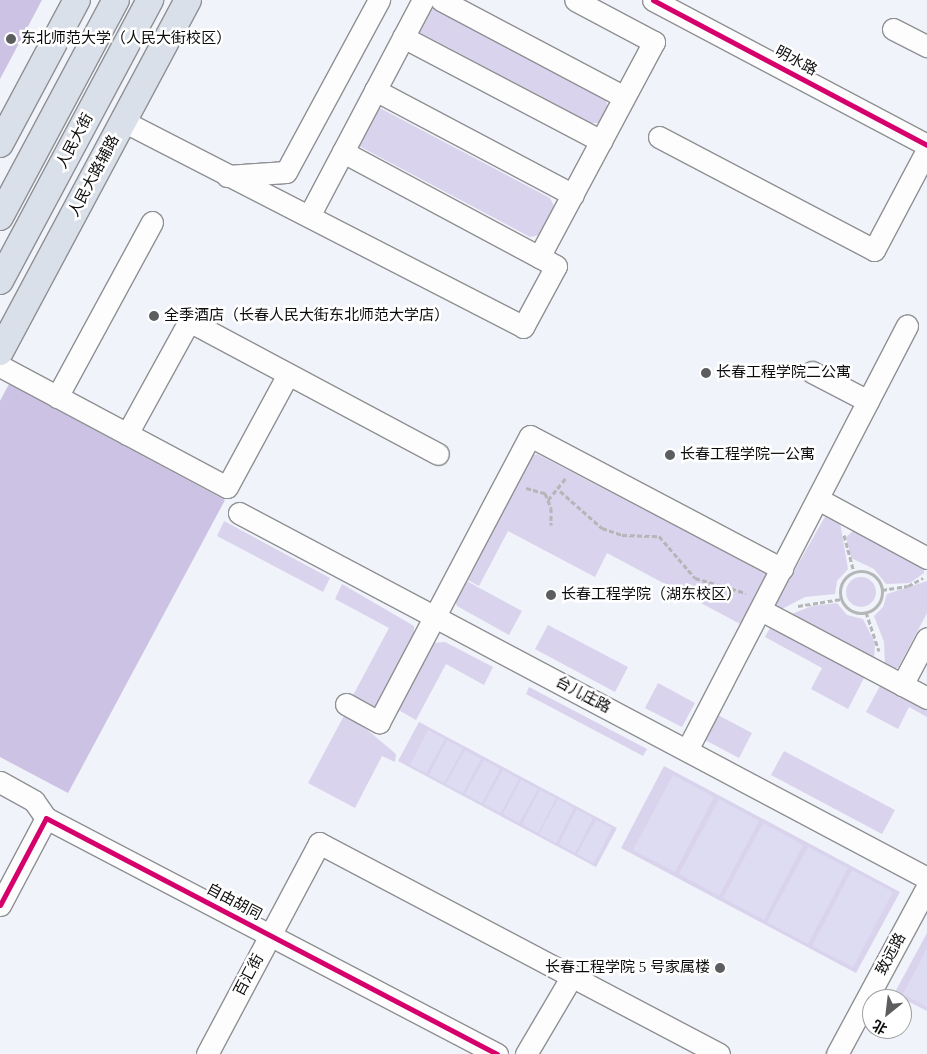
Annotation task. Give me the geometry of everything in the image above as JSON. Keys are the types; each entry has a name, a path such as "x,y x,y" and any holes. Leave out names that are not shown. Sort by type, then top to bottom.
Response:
{"main road":[{"path":"0,144 77,0"},
{"name":"人民大街","path":"0,217 116,0"},
{"name":"人民大街","path":"0,281 150,0"},
{"name":"人民大路辅路","path":"0,352 188,0"}],"street":[{"path":"227,176 286,172 379,0"},
{"path":"309,216 423,0"},
{"path":"441,0 624,97"},
{"path":"539,257 654,42 575,0"},
{"name":"明水路","path":"653,0 927,145"},
{"path":"893,29 927,46"},
{"path":"403,37 601,141"},
{"path":"375,90 572,195"},
{"path":"123,121 227,176 309,216 320,218 523,327 556,266 343,152"},
{"path":"659,137 874,250 927,150"},
{"path":"57,396 152,222"},
{"path":"127,434 188,321 438,454"},
{"path":"687,750 766,611 782,568 908,326"},
{"path":"0,366 227,487 288,374"},
{"path":"812,372 868,401"},
{"path":"346,704 379,722 530,436 782,568"},
{"path":"818,499 927,558"},
{"name":"台儿庄路","path":"239,512 927,878"},
{"path":"766,611 927,698"},
{"path":"902,685 927,638"},
{"path":"0,782 34,801 46,818 0,905"},
{"name":"自由胡同","path":"46,818 497,1054"},
{"name":"百汇街","path":"207,1054 319,843 572,976"},
{"name":"致远路","path":"837,1054 927,887"},
{"path":"526,1054 572,976 719,1054"}],"path":[{"path":"548,500 560,490 575,459"},
{"path":"503,489 538,489 548,500 551,525"},
{"path":"560,490 602,528 622,535 659,536 695,578 733,588 766,611 809,601 841,599"},
{"path":"847,515 843,540 854,572"},
{"path":"854,572 874,575 882,590 877,606 866,612 853,612 841,599 843,581 854,572"},
{"path":"882,590 908,586 927,575"},
{"path":"866,612 879,642 877,672"}],"shaded area":[{"name":"东北师范大学（人民大街校区）","path":"0,0 42,0 0,79"},
{"path":"430,6 605,99 608,106 600,123 591,123 419,32"},
{"path":"378,107 550,198 554,206 540,235 530,237 357,145"},
{"path":"9,384 225,500 68,793 0,757 0,401"},
{"path":"537,454 764,572 768,576 744,626 607,553 595,577 508,531 479,586 464,578 530,456"},
{"path":"826,515 840,522 848,569 837,581 835,594 805,597 780,610 776,603"},
{"path":"224,521 330,578 323,592 217,536"},
{"path":"854,530 924,567 924,573 910,583 886,584 874,569 851,558 846,537"},
{"path":"861,577 872,581 876,592 872,603 861,607 850,603 846,592 850,581"},
{"path":"463,579 522,611 509,635 457,606 454,598"},
{"path":"927,581 927,613 898,668 891,669 885,666 884,642 874,616 883,607 887,594"},
{"path":"342,584 414,626 414,636 374,711 351,699 389,628 335,599"},
{"path":"837,603 847,615 863,619 875,643 874,660 789,615 812,606"},
{"path":"548,625 628,667 615,692 535,649"},
{"path":"771,626 865,676 848,709 811,689 822,668 765,637"},
{"path":"445,642 493,667 484,685 446,664 416,720 395,708 432,643"},
{"path":"658,683 695,703 682,727 645,708"},
{"path":"881,684 927,708 927,717 909,707 898,729 866,712"},
{"path":"529,687 647,749 643,756 526,694"},
{"path":"346,712 396,754 395,762 382,756 355,808 308,783"},
{"path":"718,715 752,733 739,758 705,740"},
{"path":"419,722 617,828 596,867 398,761"},
{"path":"428,730 445,739 426,773 410,765"},
{"path":"447,740 463,749 444,783 429,775"},
{"path":"465,750 481,759 463,793 446,784"},
{"path":"784,751 895,810 882,834 771,775"},
{"path":"484,760 500,769 482,803 465,794"},
{"path":"664,766 900,892 856,973 621,848"},
{"path":"503,770 519,779 501,813 484,804"},
{"path":"673,775 714,797 675,872 633,850"},
{"path":"521,780 538,789 519,823 503,814"},
{"path":"540,790 556,798 538,833 522,824"},
{"path":"558,799 574,808 556,843 539,834"},
{"path":"719,799 759,821 719,896 679,874"},
{"path":"577,809 593,818 575,853 559,844"},
{"path":"596,820 612,828 594,863 577,854"},
{"path":"763,823 803,845 764,920 723,898"},
{"path":"808,847 848,868 808,944 767,922"},
{"path":"852,870 893,892 853,967 812,946"},
{"path":"927,933 927,1011 912,1003 912,989 897,989"},
{"path":"927,948 927,1007 912,999 912,989 906,989"}],"cycle path":[{"path":"653,0 927,145"},
{"path":"0,905 46,818 497,1054"}],"place":[{"name":"东北师范大学（人民大街校区）","path":"11,39"},
{"name":"全季酒店（长春人民大街东北师范大学店）","path":"154,316"},
{"name":"长春工程学院二公寓","path":"706,373"},
{"name":"长春工程学院一公寓","path":"670,455"},
{"name":"长春工程学院（湖东校区）","path":"551,595"},
{"name":"长春工程学院 5 号家属楼","path":"720,968"}]}
